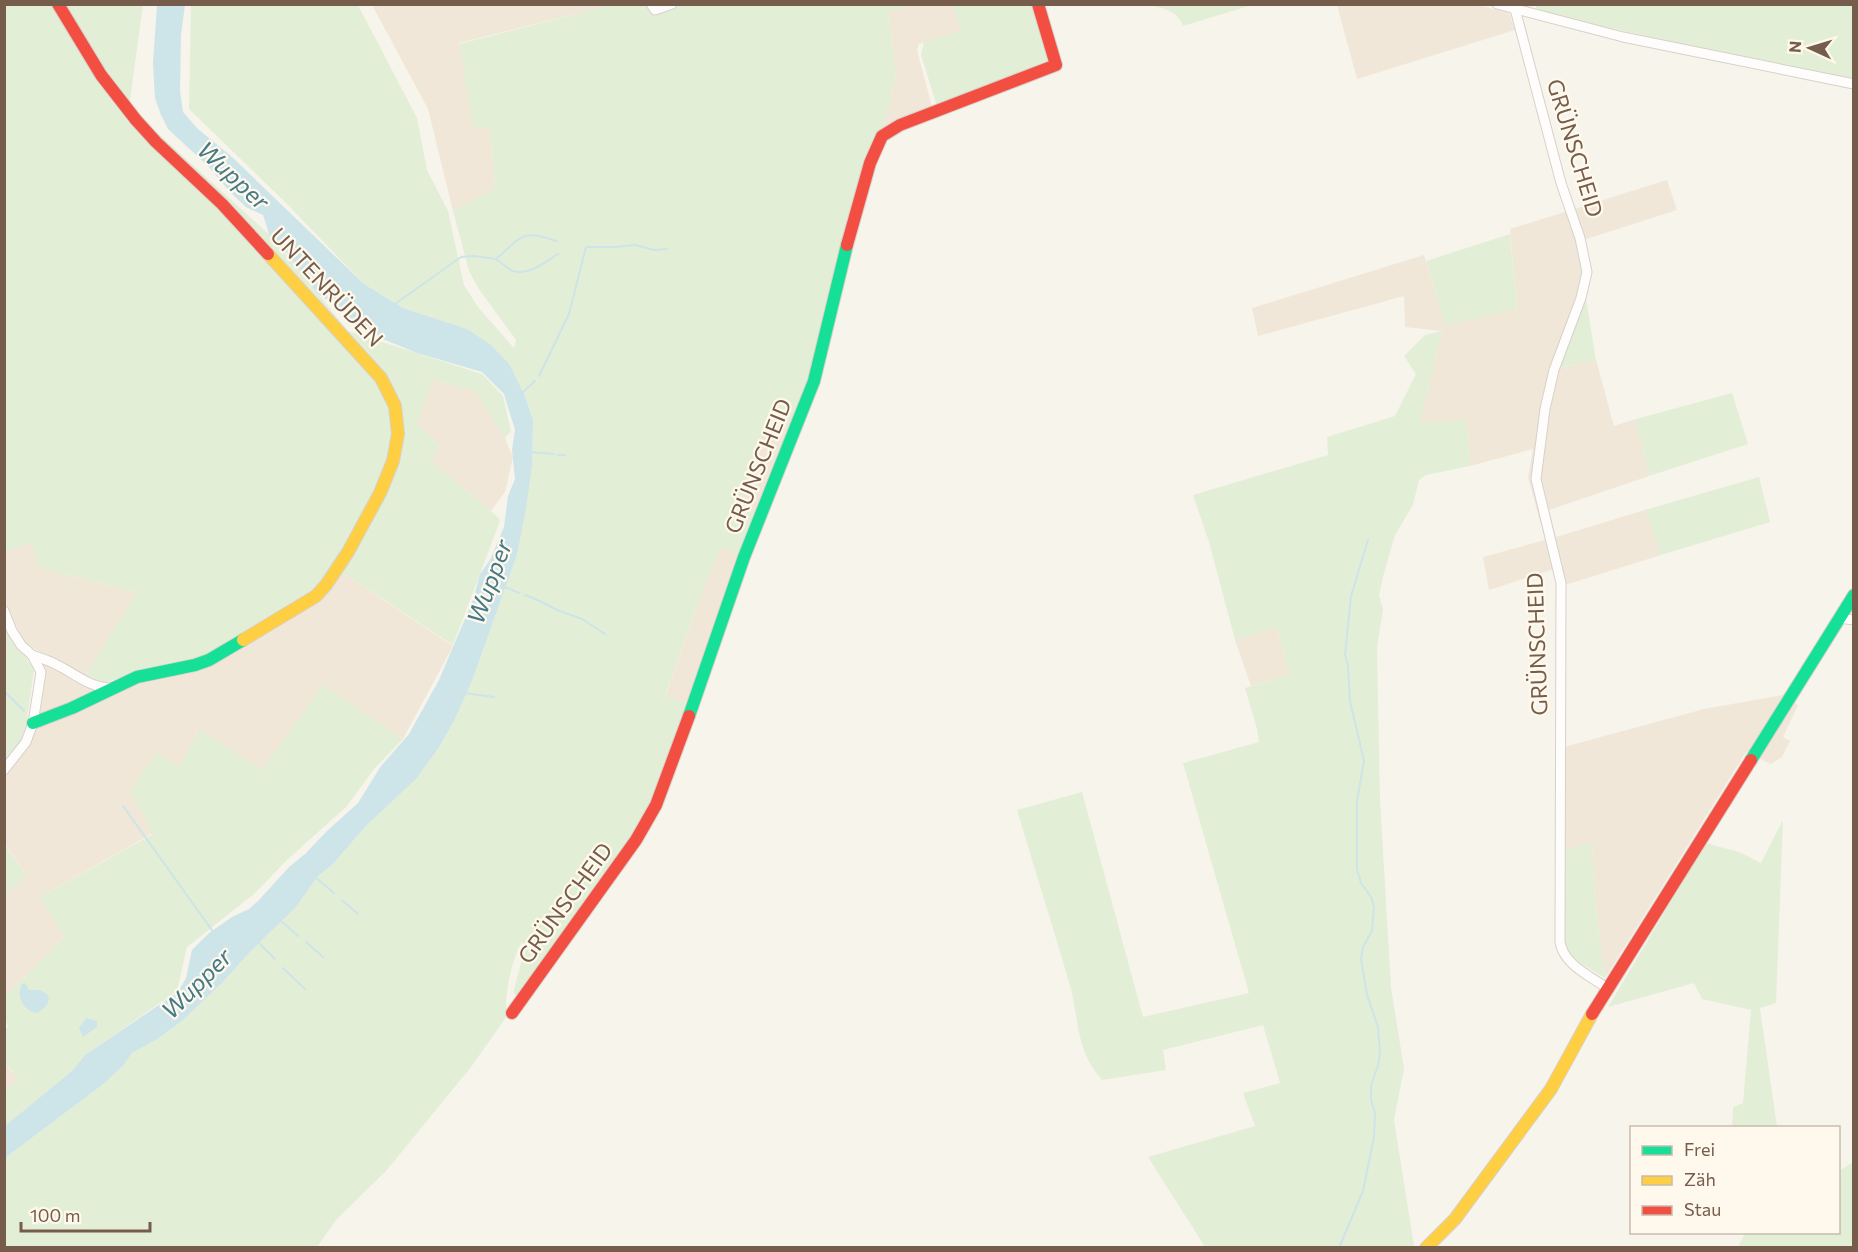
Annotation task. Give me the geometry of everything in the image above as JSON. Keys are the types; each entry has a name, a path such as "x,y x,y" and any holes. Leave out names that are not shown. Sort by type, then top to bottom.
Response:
{"street":[{"name":"UNTENRÜDEN","path":"58,4 101,75 136,120 222,204 381,378 391,395 398,417 396,447 389,471 360,528 322,590 265,628 209,660 142,676 112,688"},
{"path":"651,4 655,10 672,4"},
{"name":"GRÜNSCHEID","path":"513,1013 636,840 656,805 673,763 744,557 804,410 870,163 882,136 900,125 1056,65 1038,4"},
{"path":"1497,4 1623,37 1854,84"},
{"name":"GRÜNSCHEID","path":"1515,9 1558,172 1580,238 1587,272 1581,298 1554,370 1545,409 1536,479 1561,583 1561,951 1607,988"},
{"path":"1426,1248 1455,1219 1551,1089 1607,988 1854,595"},
{"path":"4,610 18,641 32,655 41,672 33,723 24,747 4,770"},
{"path":"1839,618 1854,621"},
{"path":"32,655 55,663 87,683 100,688 112,688"},
{"path":"33,723 72,708 112,688"}],"shaded area":[{"path":"372,5 612,5 459,43 474,128 490,127 495,188 453,211 428,109"},
{"path":"913,5 952,5 961,31 919,44 917,50 932,107 882,132 896,75 888,11"},
{"path":"1337,5 1478,5 1509,13 1515,30 1357,79"},
{"path":"1667,180 1677,210 1577,242 1583,277 1580,293 1551,370 1596,360 1614,426 1636,419 1649,476 1549,510 1556,537 1645,510 1661,555 1565,585 1554,569 1489,590 1483,557 1545,540 1528,477 1533,449 1470,466 1466,421 1420,423 1442,331 1405,327 1404,296 1258,336 1252,308 1424,255 1445,325 1517,309 1510,229"},
{"path":"432,380 475,391 505,438 513,457 505,492 491,511 430,460 440,447 417,424"},
{"path":"808,384 757,519 741,501 766,424"},
{"path":"33,542 39,568 137,592 84,678 112,694 136,681 197,668 342,572 453,646 403,739 323,685 262,770 198,730 153,833 40,897 64,936 5,997 5,895 26,875 5,844 5,775 27,750 35,726 44,669 43,653 24,643 16,625 5,628 5,552"},
{"path":"721,546 740,554 690,704 665,697 700,597"},
{"path":"1277,627 1290,675 1251,686 1235,640"},
{"path":"1783,695 1798,705 1783,737 1790,741 1782,757 1771,764 1746,752 1605,978 1595,902 1592,843 1565,850 1564,747 1704,709"},
{"path":"4,1064 19,1077 5,1090 4,1090"}],"green space":[{"path":"1036,4 1051,61 937,106 921,55 924,42 961,31 952,5"},
{"path":"1252,4 1183,26 1173,13 1163,8 1146,5"},
{"path":"4,5 143,5 129,107 274,239 348,331 482,374 503,396 511,431 505,438 475,391 432,380 417,424 440,447 430,460 500,521 453,645 342,572 267,622 195,660 129,674 105,683 86,675 137,592 39,568 32,543 5,552"},
{"path":"191,5 358,5 417,118 427,170 448,211 464,285 478,307 514,348 516,340 478,288 469,271 453,211 495,188 490,128 474,128 459,44 611,5 913,5 888,12 896,75 882,132 869,150 808,384 786,428 766,425 741,501 757,519 740,554 721,547 700,597 665,696 690,704 654,804 545,964 519,996 513,993 526,944 521,943 509,979 506,999 507,1016 471,1067 386,1171 336,1220 317,1247 5,1248 5,1158 102,1085 123,1066 132,1053 156,1040 182,1021 296,907 317,877 333,864 365,827 416,779 438,749 472,681 517,555 532,466 533,420 525,396 510,365 467,329 403,308 364,284 285,202 189,109"},
{"path":"1536,5 1853,5 1853,80 1755,61 1537,11"},
{"path":"1510,234 1517,309 1445,325 1426,261"},
{"path":"1586,299 1596,360 1559,368"},
{"path":"1442,331 1420,423 1466,420 1470,466 1426,475 1419,480 1413,505 1395,535 1384,573 1379,595 1383,609 1377,648 1380,800 1391,987 1404,1069 1394,1120 1414,1246 1412,1248 1205,1247 1148,1157 1255,1126 1243,1093 1280,1083 1263,1025 1163,1050 1166,1070 1102,1080 1093,1068 1082,1045 1069,982 1017,810 1082,792 1143,1017 1249,993 1183,763 1259,742 1245,688 1290,675 1277,627 1235,640 1209,542 1193,495 1328,455 1327,437 1395,416 1416,374 1404,356 1425,335"},
{"path":"1732,393 1748,444 1649,476 1636,419"},
{"path":"1759,477 1770,522 1661,555 1645,510"},
{"path":"4,628 7,628 34,670 26,726 18,747 5,762"},
{"path":"323,685 403,739 374,769 347,806 287,860 254,894 187,947 177,991 85,1055 73,1070 5,1126 5,1090 19,1077 5,1064 5,1030 8,1027 5,1018 5,997 64,936 40,897 153,834 130,790 156,753 180,767 199,729 262,770"},
{"path":"1783,820 1776,1003 1760,1008 1777,1126 1732,1126 1733,1107 1743,1103 1751,1010 1702,999 1694,983 1608,1007 1706,843 1739,852 1761,863"},
{"path":"1592,842 1595,902 1605,978 1570,957 1565,943 1565,850"},
{"path":"4,844 26,875 5,895 4,895"},
{"path":"1853,1162 1853,1247 1738,1247 1744,1234 1840,1234 1840,1170"}],"water":[{"name":"Wupper","path":"157,5 185,5 181,35 180,91 183,112 198,129 232,157 364,284 403,308 467,329 491,345 510,365 525,396 533,420 532,466 517,555 472,681 438,749 416,779 365,827 333,864 317,877 296,907 182,1021 156,1040 132,1053 123,1066 102,1085 5,1158 5,1126 73,1070 85,1055 178,992 186,978 192,950 209,933 232,917 249,909 289,867 358,803 381,766 409,734 439,680 473,600 480,574 490,560 504,527 508,496 515,479 512,450 515,430 504,394 482,372 417,353 385,340 363,326 351,323 339,307 318,294 281,246 270,237 263,215 246,207 209,167 168,129 155,98 153,63"},
{"path":"25,983 29,990 40,990 48,995 48,1003 37,1013 28,1009 20,998 20,989"},
{"path":"86,1018 97,1021 97,1027 83,1037 79,1028"}],"waterway":[{"path":"395,304 461,257 496,259 522,237 528,235 556,241"},
{"path":"539,376 569,314 586,247 635,245 654,250 667,249"},
{"path":"497,260 513,271 525,272 558,254"},
{"path":"522,393 535,381"},
{"path":"530,452 554,454"},
{"path":"558,455 565,455"},
{"path":"1339,1248 1363,1191 1374,1137 1375,1113 1371,1100 1371,1085 1380,1052 1378,1027 1367,995 1361,959 1363,947 1372,931 1374,907 1371,897 1361,883 1357,869 1357,801 1364,761 1350,701 1348,665 1345,655 1351,596 1368,540"},
{"name":"Wupper","path":"505,587 519,593"},
{"path":"525,595 582,619 605,634"},
{"path":"4,691 24,711"},
{"path":"464,693 494,697"},
{"name":"Wupper","path":"123,806 214,933"},
{"path":"315,877 334,893"},
{"path":"342,900 358,914"},
{"path":"280,920 298,936"},
{"path":"258,942 275,959"},
{"path":"306,942 323,957"},
{"path":"283,968 305,989"}],"traffic: fast":[{"path":"689,716 744,557 814,381 847,245"},
{"path":"1751,760 1854,595"},
{"path":"33,723 72,708 137,677 209,660 243,640"}],"traffic: slow":[{"path":"243,640 316,596 326,585 348,552 380,493 393,461 398,434 395,406 381,378 268,254"},
{"path":"1426,1248 1455,1219 1551,1089 1592,1014"}],"traffic: jam":[{"path":"58,4 101,75 136,120 222,204 268,254"},
{"path":"847,245 870,163 882,136 900,125 1056,65 1038,4"},
{"path":"512,1013 636,840 656,805 689,716"},
{"path":"1592,1014 1751,760"}]}
